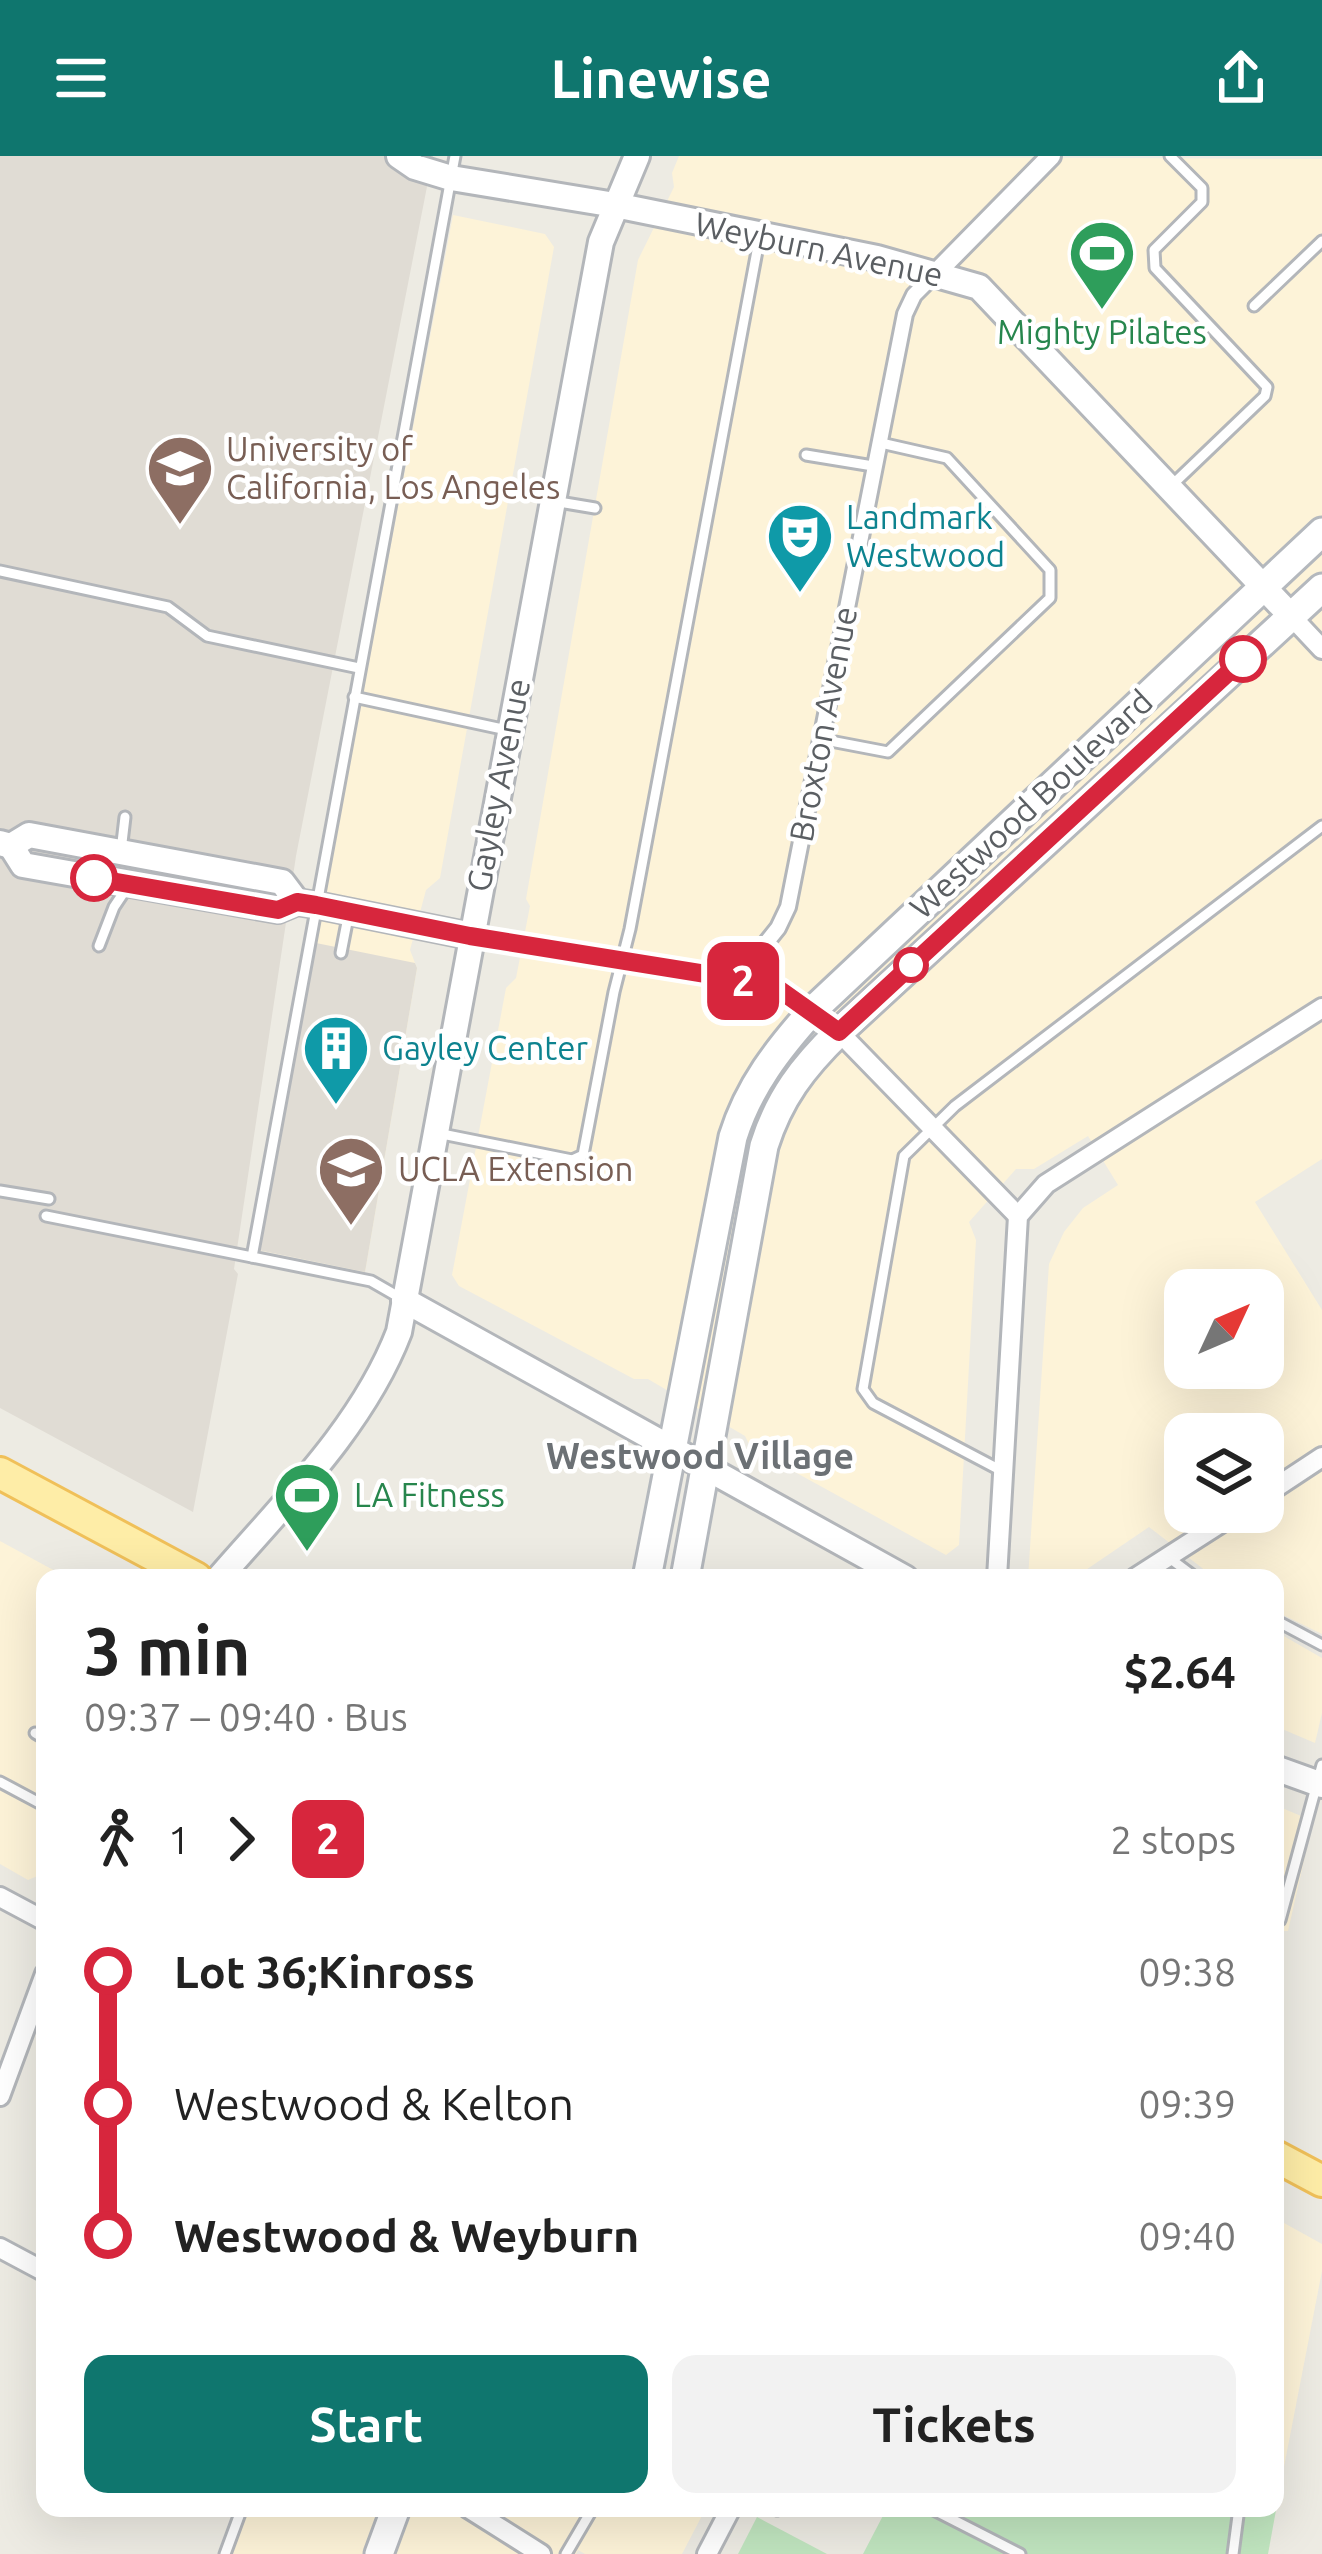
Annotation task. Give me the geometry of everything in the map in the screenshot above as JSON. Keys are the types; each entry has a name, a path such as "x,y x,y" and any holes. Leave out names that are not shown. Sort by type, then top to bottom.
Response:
{"main road":[{"name":"Westwood Boulevard","path":"649,1569 733,1136 742,1107 771,1059 813,1010 1322,532"},
{"name":"Westwood Boulevard","path":"687,1569 734,1294 773,1116 799,1073 1322,588"},
{"path":"0,1473 179,1569"},
{"path":"1284,2161 1322,2181"},
{"path":"379,2554 393,2517"}],"street":[{"name":"Weyburn Avenue","path":"399,156 416,167 453,167 936,272 979,287 1322,649"},
{"name":"Gayley Avenue","path":"226,1569 360,1407 392,1348 601,242 638,156"},
{"name":"Broxton Avenue","path":"737,979 788,908 872,466 881,443 908,305 1051,156"},
{"path":"306,903 282,882 29,836 6,845 23,865 278,910 306,903 780,990 839,1032 1018,1216"},
{"path":"997,1569 1018,1216 1046,1184 1322,1008"},
{"path":"404,1300 889,1569"},
{"path":"1284,1482 1322,1457"},
{"path":"1149,1569 1205,1533"},
{"path":"1284,1770 1320,1778"},
{"path":"0,1897 36,1916"},
{"path":"0,2096 36,1998"},
{"path":"0,2248 36,2267"},
{"path":"482,2517 541,2554"},
{"path":"707,2554 726,2517"}],"lane":[{"path":"1170,156 1202,188 1202,202 1154,250 1155,268 1268,387 1265,396 1170,487"},
{"path":"252,1257 306,903 354,697 453,167"},
{"path":"436,1133 572,1160 583,1155 760,235"},
{"path":"1254,306 1322,241"},
{"path":"820,739 888,752 1050,598 1050,570 947,458 881,443"},
{"path":"806,454 872,466"},
{"path":"551,501 595,508"},
{"path":"0,571 168,607 207,636 359,668"},
{"path":"354,697 508,730"},
{"path":"121,851 125,817"},
{"path":"1002,1471 873,1403 863,1389 904,1156 955,1106 1322,826"},
{"path":"99,946 129,884"},
{"path":"341,953 349,912"},
{"path":"0,1191 49,1199"},
{"path":"46,1216 370,1281 404,1300"},
{"path":"1168,1557 1184,1569"},
{"path":"1284,1625 1322,1646"},
{"path":"1284,1907 1320,1778"},
{"path":"0,1782 36,1800"},
{"path":"225,2554 239,2517"},
{"path":"566,2554 588,2517"},
{"path":"948,2517 1020,2554"},
{"path":"1233,2554 1238,2517"}],"shaded area":[{"name":"University of California, Los Angeles","path":"0,156 433,156 296,856 234,1269 238,1274 193,1512 0,1408"},
{"path":"679,156 1322,159 1322,1159 1255,1202 1322,1310 1322,1634 1284,1615 1284,1569 1203,1569 1149,1527 1087,1569 1029,1569 1049,1264 1064,1232 1083,1208 1118,1185 1088,1136 1034,1169 1016,1169 969,1222 976,1240 959,1545 946,1555 751,1448 745,1436 648,1379 634,1379 459,1286 452,1275 506,988 516,978 530,906 526,899 638,260 674,187 672,173"},
{"path":"453,215 545,234 554,247 440,878 426,890 410,950 417,968 365,1272 258,1250"},
{"name":"Gayley Center","path":"316,943 415,963 417,968 365,1272 258,1250"},
{"path":"0,1541 51,1569 36,1569 36,1877 28,1880 0,1864"},
{"path":"1284,1636 1322,1658 1322,1713 1315,1743 1284,1730"},
{"path":"1284,1809 1313,1821 1288,1931 1284,1931"},
{"path":"1284,2223 1322,2244 1322,2271 1284,2467"},
{"path":"233,2517 701,2517 682,2554 585,2554 578,2550 576,2554 220,2554"}],"green space":[{"path":"757,2517 827,2554 738,2554"},
{"path":"882,2517 1275,2517 1268,2554 863,2554"}],"bus line":[{"name":"2","path":"94,878 278,910 297,902 470,936 737,979 780,990 839,1032 1243,659"}],"place":[{"name":"Mighty Pilates","path":"1102,312"},
{"name":"University of California, Los Angeles","path":"180,527"},
{"name":"Landmark Westwood","path":"800,595"},
{"name":"Gayley Center","path":"336,1107"},
{"name":"UCLA Extension","path":"351,1228"},
{"name":"LA Fitness","path":"307,1554"}],"district":[{"name":"Westwood Village","path":"700,1456"}]}
